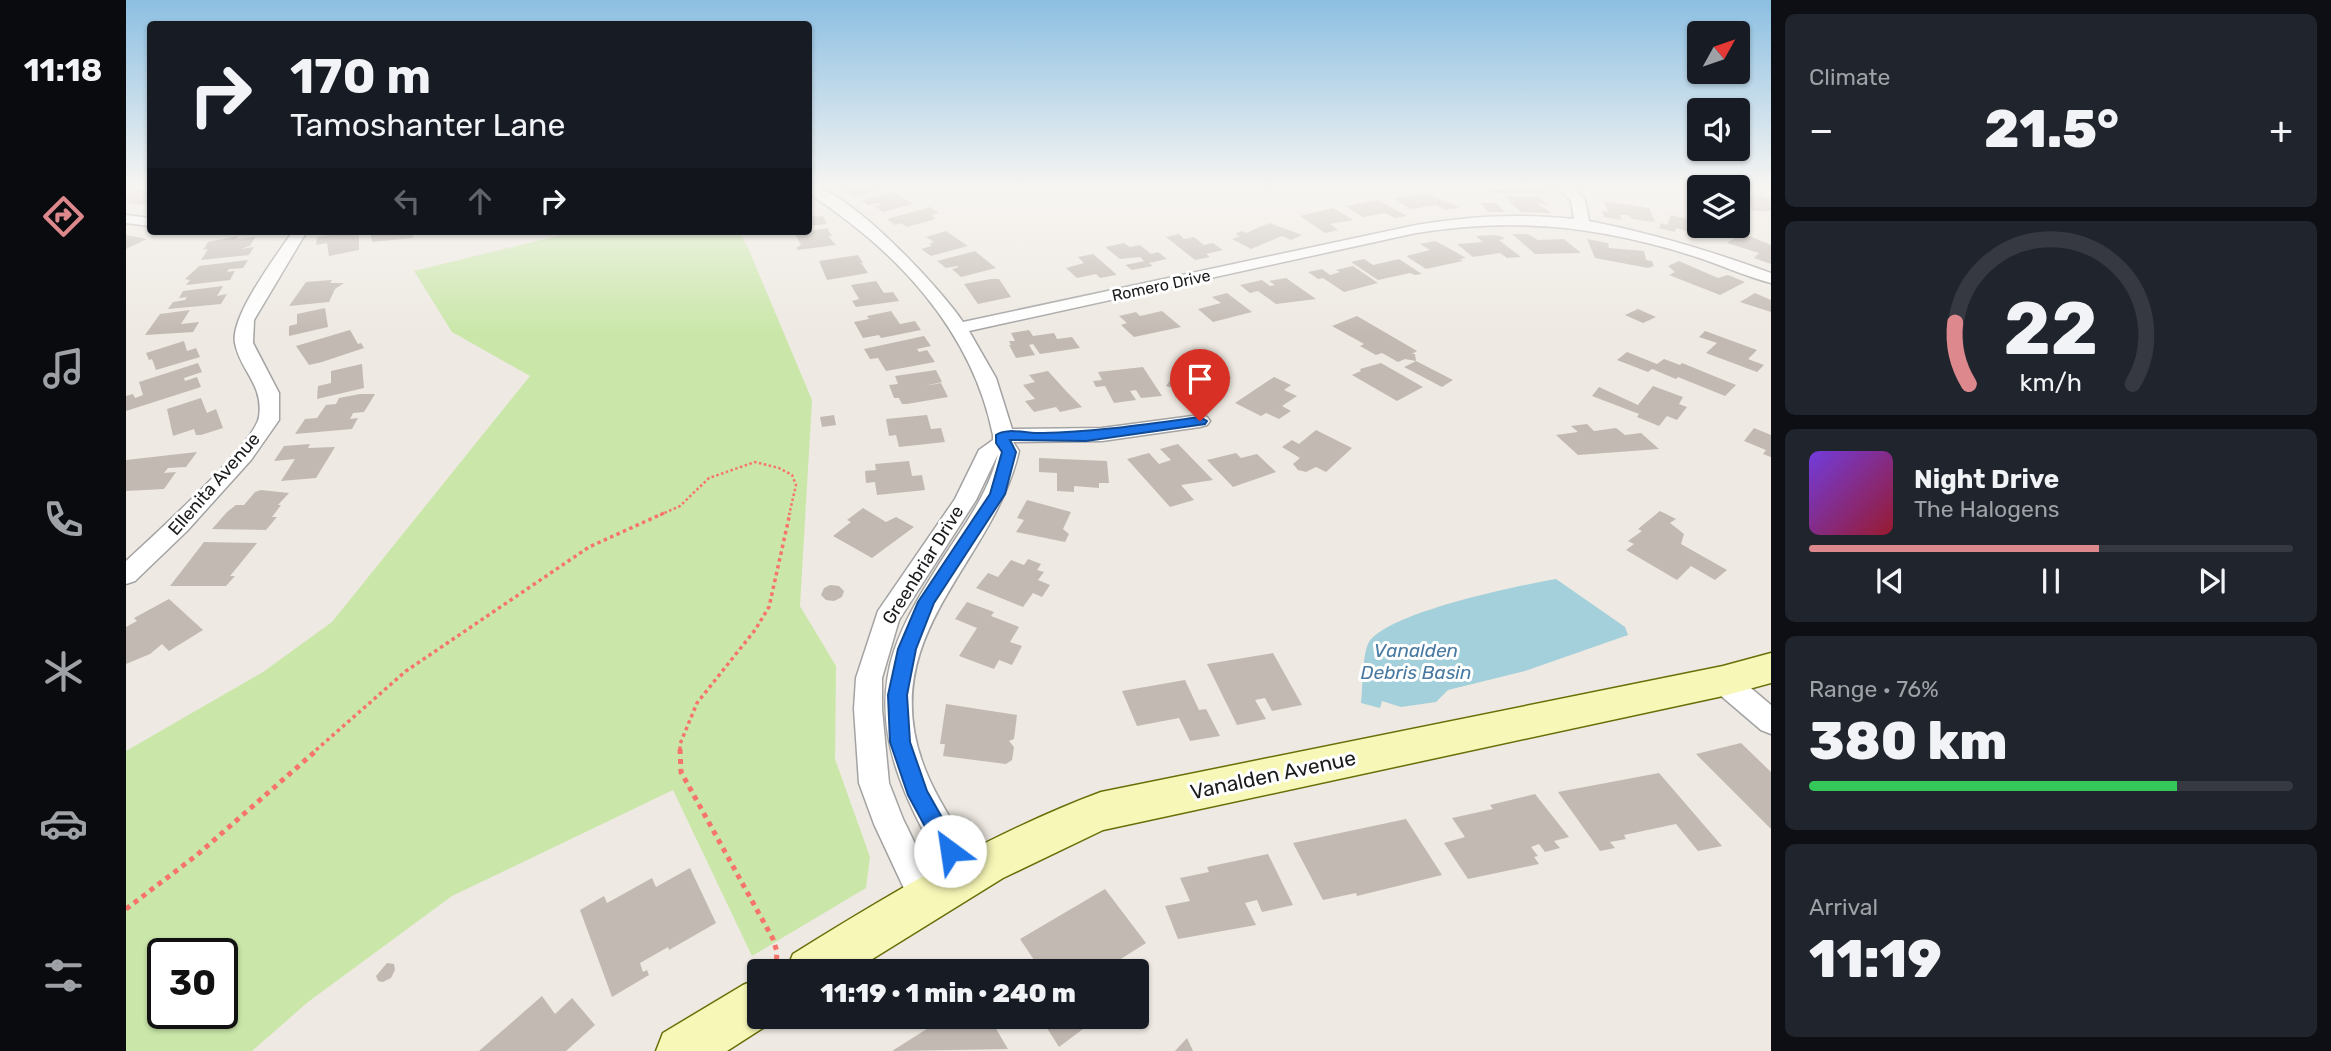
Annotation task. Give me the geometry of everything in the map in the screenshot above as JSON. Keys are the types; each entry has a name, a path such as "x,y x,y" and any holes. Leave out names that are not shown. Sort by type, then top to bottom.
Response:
{"main road":[{"name":"Vanalden Avenue","path":"829,959 965,874 1052,828 1101,811 1723,681 1771,668"},
{"path":"681,1051 747,1010"}],"street":[{"name":"Ellenita Avenue","path":"126,575 179,527 244,455 269,420 269,393 244,343 245,320 297,235"},
{"name":"Greenbriar Drive","path":"872,235 906,263 961,328 988,380 1003,439 1009,452 997,494 926,602 907,649 898,695 900,742 918,795 965,874"},
{"name":"Romero Drive","path":"961,328 1388,235"},
{"name":"Romero Drive","path":"1629,235 1684,247 1771,278"},
{"path":"1003,439 1086,436 1200,421"},
{"name":"Greenbriar Drive","path":"926,899 889,824 874,783 869,748 869,678 887,618 965,500 986,455 1003,439"},
{"path":"1723,681 1771,722"}],"path":[{"path":"126,909 197,855 405,671 589,547 680,506 709,478 755,462 763,462 792,475 796,485 769,607 755,630 697,703 680,744 681,772 773,939 777,959"}],"green space":[{"path":"561,235 741,235 812,400 800,606 836,666 835,759 870,857 866,888 752,956 673,790 452,896 308,1002 252,1051 126,1051 126,751 263,672 332,622 530,376 452,332 414,271"}],"water":[{"name":"Vanalden Debris Basin","path":"1556,579 1625,627 1628,635 1525,671 1448,690 1436,702 1401,707 1382,701 1380,708 1361,703 1366,650 1379,633 1425,611 1454,602"}],"building":[{"path":"126,235 147,239 126,249"},
{"path":"359,235 359,250 329,256 327,243 316,245 317,237"},
{"path":"371,235 413,235 413,238 372,242"},
{"path":"796,235 831,235 828,236 836,245 798,250 796,248 801,245"},
{"path":"952,235 968,246 931,256 921,249 932,246 929,244 934,242 926,237"},
{"path":"1238,235 1302,235 1291,240 1282,236 1251,249 1232,239 1240,236"},
{"path":"1513,235 1530,235 1538,240 1564,239 1581,253 1535,254"},
{"path":"238,236 236,239 255,237 250,246 240,249 254,247 249,255 201,260 208,249 203,250 208,242"},
{"path":"1476,236 1501,236 1505,239 1499,240 1521,257 1507,258 1500,253 1473,257 1457,244 1483,242"},
{"path":"1750,236 1771,245 1771,264 1754,258 1759,253 1727,243 1734,238"},
{"path":"1166,237 1194,237 1204,245 1213,243 1223,250 1206,254 1210,257 1195,260"},
{"path":"1587,239 1608,243 1609,248 1644,251 1646,260 1652,261 1654,266 1648,268 1595,258"},
{"path":"1435,241 1466,258 1426,269 1406,256 1430,250 1420,244"},
{"path":"1124,243 1130,247 1140,245 1151,254 1158,252 1167,259 1149,263 1153,266 1132,270 1125,265 1144,261 1140,257 1120,259 1105,247"},
{"path":"975,251 996,268 961,277 952,269 959,267 946,268 937,261"},
{"path":"1093,254 1116,275 1100,278 1096,274 1077,278 1066,268 1084,263 1078,257"},
{"path":"858,255 863,263 859,264 862,264 868,273 827,280 819,261"},
{"path":"1364,259 1373,265 1399,259 1422,274 1410,273 1378,280 1351,262"},
{"path":"248,260 243,268 229,269 227,272 235,271 230,280 186,285 190,280 185,279 199,266"},
{"path":"1679,261 1718,278 1728,275 1745,282 1720,295 1669,275 1675,272 1668,266"},
{"path":"1353,266 1378,283 1344,292 1308,272 1322,269 1330,275 1340,272 1336,270"},
{"path":"1286,278 1316,299 1276,304 1258,291 1250,293 1240,285 1262,280 1270,286 1275,285 1269,281"},
{"path":"999,279 1011,297 978,304 964,284"},
{"path":"332,280 330,283 344,283 335,289 329,302 289,306 306,282"},
{"path":"876,281 884,293 893,292 899,301 856,307 852,301 859,299 851,285"},
{"path":"223,286 217,296 227,294 221,304 168,309 173,302 185,300 187,297 179,298 183,291"},
{"path":"1227,293 1252,312 1213,322 1198,309 1221,303 1212,297"},
{"path":"1755,293 1771,300 1771,312 1740,302"},
{"path":"325,308 328,327 289,336 289,326 297,324 297,314"},
{"path":"1638,309 1656,317 1643,323 1625,315"},
{"path":"190,310 181,324 199,322 193,332 145,335 160,314"},
{"path":"891,311 900,324 915,321 921,330 881,338 879,335 863,338 854,322"},
{"path":"1162,311 1181,327 1134,337 1121,325 1127,323 1119,316 1136,312 1140,316"},
{"path":"1357,316 1417,351 1412,354 1415,354 1416,361 1405,359 1398,362 1382,353 1376,355 1360,346 1364,344 1332,326"},
{"path":"350,330 358,344 361,343 364,348 309,365 296,346"},
{"path":"1029,330 1033,336 1054,333 1057,339 1072,337 1080,348 1040,354 1033,344 1029,345 1035,355 1016,358 1009,345 1009,341 1015,341 1011,333"},
{"path":"1705,331 1757,350 1748,359 1764,365 1757,372 1706,353 1717,343 1699,337"},
{"path":"924,336 931,346 917,349 919,352 927,350 935,362 886,371 878,358 870,359 864,349"},
{"path":"184,341 187,351 196,348 200,357 156,370 152,359 149,360 146,353"},
{"path":"1627,352 1657,364 1664,359 1680,365 1682,363 1736,385 1725,396 1678,377 1676,379 1652,369 1648,372 1617,360"},
{"path":"1416,361 1453,380 1442,387 1404,367"},
{"path":"198,363 202,372 184,378 185,381 197,377 201,387 126,411 126,396 133,394 135,398 143,395 139,382"},
{"path":"1381,363 1423,387 1397,401 1352,375 1361,371 1360,369"},
{"path":"362,364 364,388 317,399 318,386 331,383 331,371"},
{"path":"1186,365 1231,377 1222,391 1193,383 1188,392 1166,386 1177,370 1182,371"},
{"path":"1143,367 1162,396 1141,398 1136,390 1130,391 1136,400 1114,403 1105,386 1096,387 1093,381 1102,380 1098,372"},
{"path":"936,370 942,382 925,386 941,383 948,397 907,404 894,398 889,385 898,384 895,376"},
{"path":"1048,371 1082,407 1060,412 1056,407 1034,412 1025,401 1035,399 1023,385 1035,382 1029,375"},
{"path":"1274,377 1291,385 1284,390 1297,396 1282,406 1291,411 1279,419 1266,413 1261,416 1235,403"},
{"path":"1653,386 1683,397 1679,404 1687,407 1677,420 1667,416 1659,426 1637,417 1639,414 1592,396 1599,387 1638,405"},
{"path":"375,394 364,412 353,413 350,419 358,418 352,429 295,434 305,419 317,418 326,405 336,404 339,398"},
{"path":"201,398 207,413 216,409 223,428 201,435 196,435 194,429 173,436 167,409"},
{"path":"834,415 836,425 822,427 820,417"},
{"path":"927,415 931,429 941,428 945,442 899,447 896,435 889,436 886,419"},
{"path":"1587,424 1594,431 1616,428 1625,435 1641,433 1659,449 1578,455 1556,435 1578,432 1571,426"},
{"path":"1754,428 1771,435 1771,457 1763,454 1766,450 1744,441"},
{"path":"1316,430 1352,448 1326,472 1316,467 1306,472 1298,470 1293,464 1300,458 1282,447 1292,440 1299,444"},
{"path":"310,444 308,448 335,447 316,478 281,481 295,459 274,461 284,446"},
{"path":"1178,444 1213,480 1181,485 1194,500 1170,507 1127,459 1149,453 1159,464 1171,460 1160,449"},
{"path":"197,452 186,467 168,468 164,473 176,472 164,489 126,491 126,460"},
{"path":"1236,453 1241,458 1257,454 1276,472 1233,487 1207,460"},
{"path":"1039,458 1107,461 1109,483 1099,483 1099,488 1074,486 1074,492 1057,491 1057,473 1039,472"},
{"path":"909,461 912,476 922,475 925,490 877,495 875,482 866,483 865,471 876,470 875,464"},
{"path":"261,490 289,493 278,505 281,505 272,517 277,517 266,530 212,529 227,512 236,505 244,505 255,492"},
{"path":"1027,500 1071,512 1063,529 1069,534 1065,542 1016,532 1024,520 1017,518"},
{"path":"863,508 886,522 896,517 914,527 872,558 833,536 851,522 847,520"},
{"path":"1660,511 1676,519 1670,523 1684,534 1681,544 1727,570 1715,580 1691,566 1677,580 1626,550 1634,544 1628,541 1642,531 1638,529"},
{"path":"204,542 257,543 230,576 235,576 226,586 170,586"},
{"path":"1028,559 1041,564 1037,570 1044,572 1038,580 1050,585 1042,597 1033,593 1023,607 976,588 988,573 998,577 1011,560 1024,565"},
{"path":"830,585 839,586 844,591 842,597 834,601 826,600 821,595 824,588"},
{"path":"169,599 203,630 169,651 162,644 150,654 126,664 126,627 137,621 134,618"},
{"path":"967,602 994,612 991,616 1019,627 1010,642 1022,646 1012,665 999,660 994,669 959,656 977,628 955,619"},
{"path":"1273,653 1302,705 1272,711 1265,698 1255,700 1266,719 1237,725 1207,664"},
{"path":"1185,680 1199,710 1206,709 1220,736 1190,741 1179,718 1137,726 1122,691"},
{"path":"946,704 1017,715 1014,739 1009,741 1014,747 1012,760 1006,764 943,756 945,744 940,744"},
{"path":"1741,743 1771,772 1771,829 1696,754"},
{"path":"1659,773 1722,846 1698,851 1676,824 1624,835 1626,839 1610,842 1615,848 1600,851 1558,792"},
{"path":"1535,794 1569,837 1554,841 1560,848 1545,852 1539,844 1531,847 1538,856 1534,857 1539,864 1468,879 1444,843 1465,837 1452,818 1493,809 1490,805"},
{"path":"1406,819 1442,875 1357,896 1356,893 1323,900 1293,843"},
{"path":"1268,854 1293,905 1262,912 1257,900 1245,903 1256,925 1178,939 1165,906 1190,901 1180,878 1209,872 1207,867"},
{"path":"690,868 716,923 640,963 643,972 647,970 649,975 612,997 580,910 604,896 607,903 652,878 656,887"},
{"path":"1105,889 1146,943 1121,959 1033,959 1020,939"},
{"path":"387,963 394,964 395,970 391,978 378,981 376,976"},
{"path":"542,996 555,1014 572,998 595,1025 566,1051 479,1051"},
{"path":"927,1029 996,1029 1008,1049 892,1051"},
{"path":"1048,1029 1083,1029 1059,1047"},
{"path":"1187,1038 1193,1051 1175,1051"}],"route":[{"path":"950,851 918,795 900,742 898,695 907,649 926,602 997,494 1009,452 1003,443 1003,435 1029,438 1086,436 1200,421"}]}
